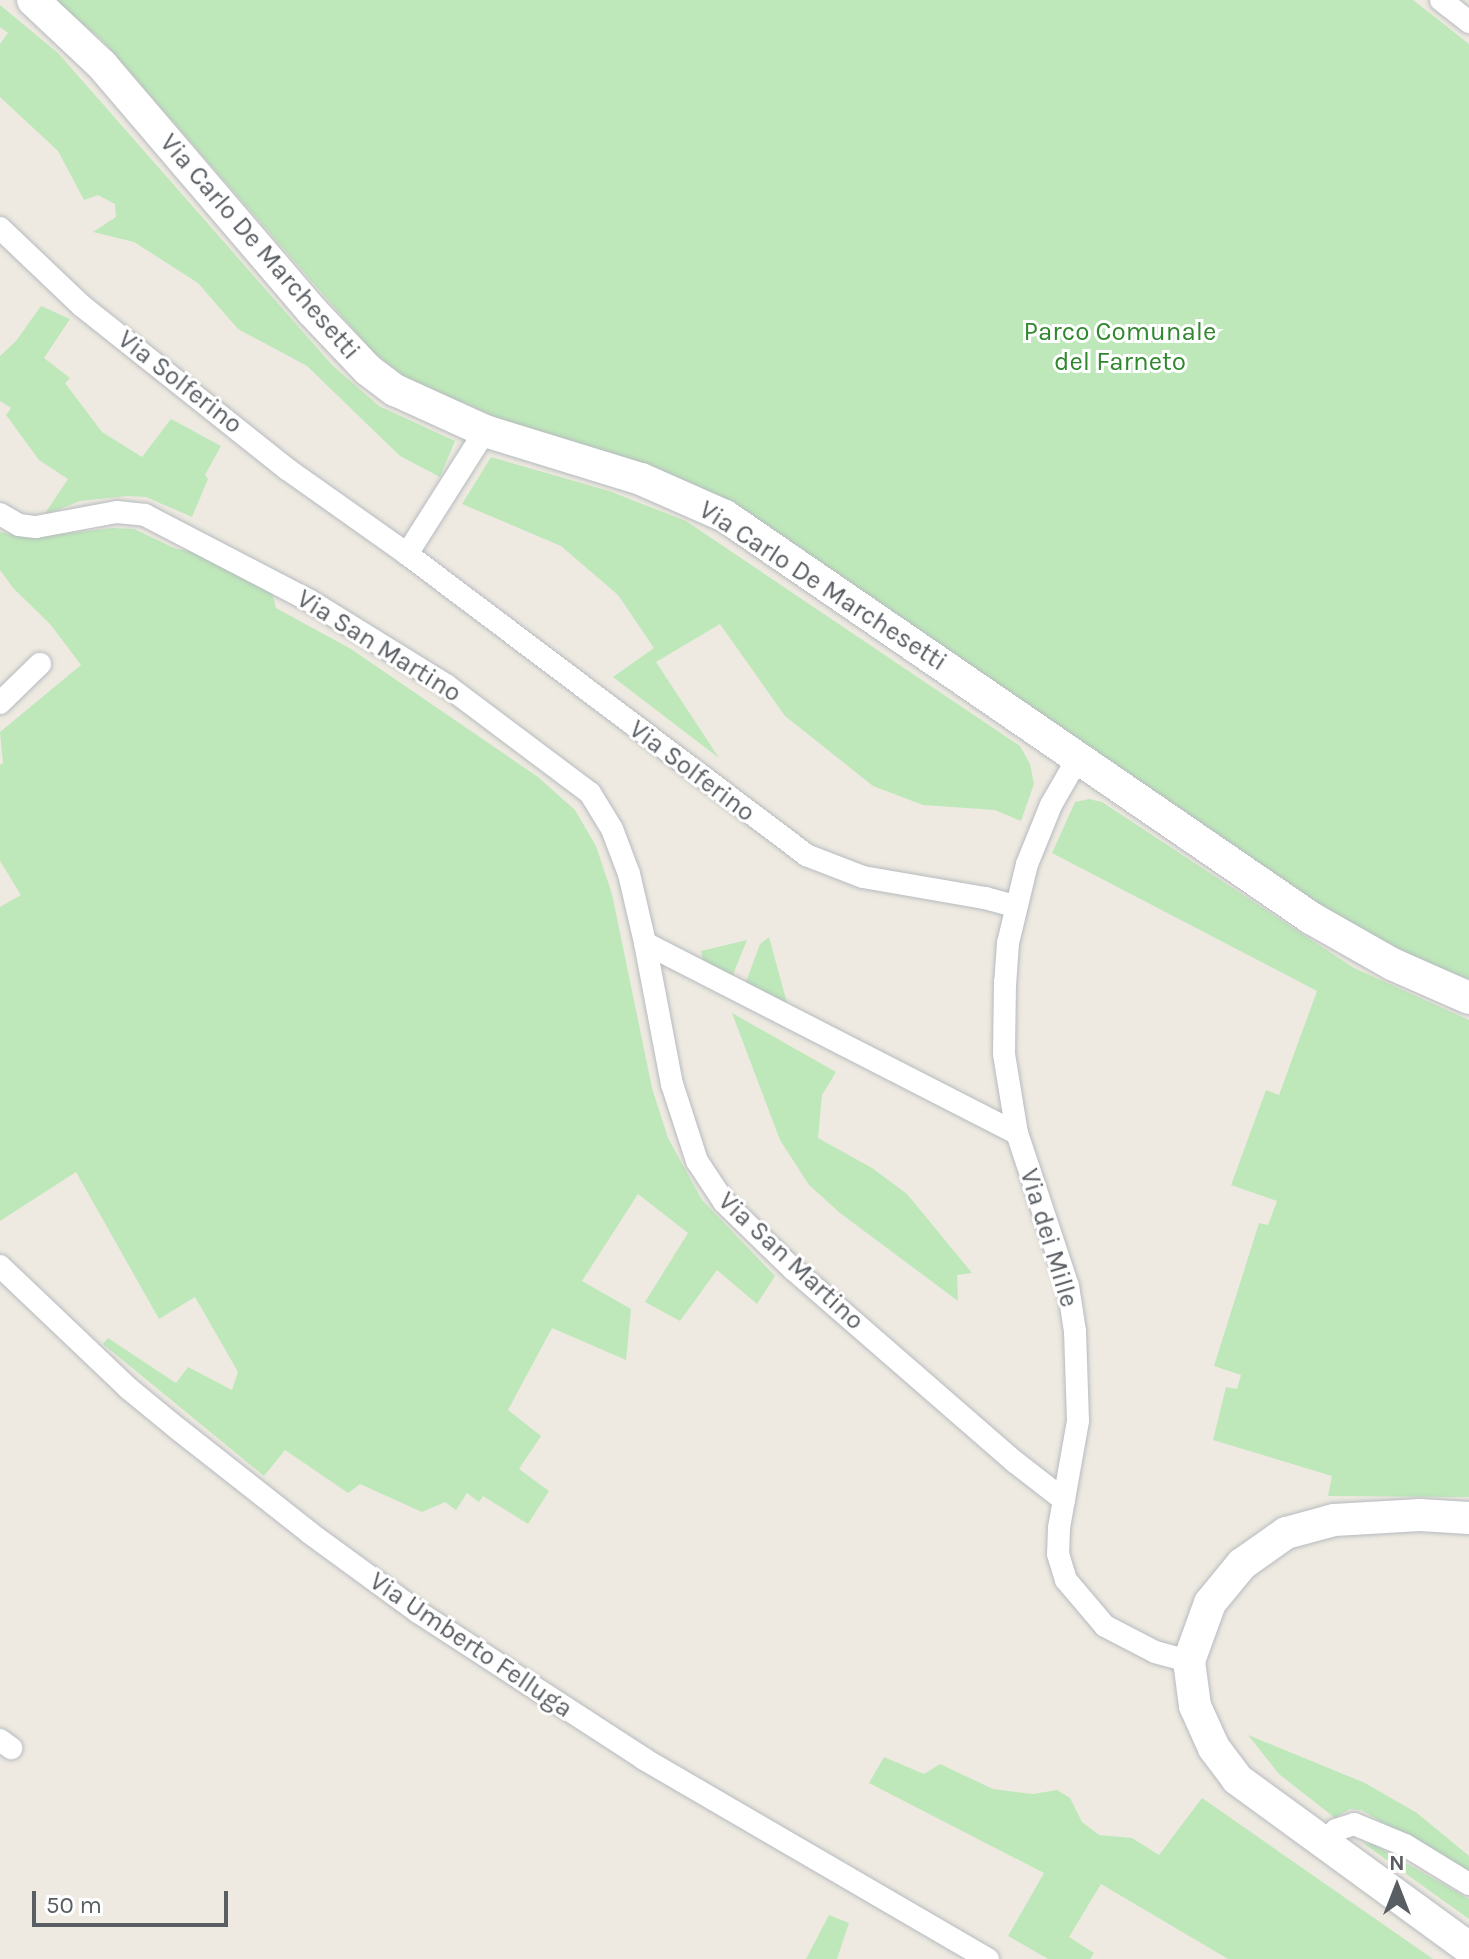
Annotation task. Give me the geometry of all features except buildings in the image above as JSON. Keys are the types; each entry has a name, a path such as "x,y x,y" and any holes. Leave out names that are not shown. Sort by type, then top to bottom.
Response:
{"main road":[{"name":"Via Carlo De Marchesetti","path":"33,0 102,65 273,266 368,370 421,404 485,431 641,479 725,516 1311,918 1392,964 1469,998"},
{"path":"1469,1518 1420,1515 1334,1520 1286,1533 1242,1564 1210,1603 1189,1661 1195,1706 1214,1748 1237,1779 1469,1948"}],"street":[{"path":"1441,0 1469,22"},
{"name":"Via Solferino","path":"0,228 44,274 287,469 407,554 806,855 863,877 1015,906"},
{"path":"407,554 485,431"},
{"name":"Via San Martino","path":"0,514 19,525 36,527 117,512 145,515 310,601 446,685 590,793 612,829 629,874 672,1084 697,1161 724,1202 794,1270 1015,1462 1064,1500"},
{"path":"0,703 40,664"},
{"name":"Via dei Mille","path":"1078,758 1051,805 1027,864 1015,906 1008,943 1004,1022 1004,1054 1017,1133 1068,1286 1075,1331 1078,1421 1058,1554 1066,1580 1081,1602 1105,1626 1155,1652 1189,1661"},
{"path":"645,943 1017,1133"},
{"name":"Via Umberto Felluga","path":"0,1266 128,1388 310,1533 418,1612 644,1759 988,1959"},
{"path":"1324,1844 1336,1830 1354,1824 1405,1845 1469,1884"}],"green space":[{"name":"Parco Comunale del Farneto","path":"55,0 1413,0 1469,44 1469,979 1428,964 1346,922 755,518 696,485 627,458 517,426 407,379 374,353 103,41"},
{"path":"0,5 58,53 332,365 379,406 455,441 440,477 400,456 307,366 238,329 198,283 134,242 93,232 116,217 115,204 98,195 84,200 58,151 0,97 0,44 8,33 0,27"},
{"path":"41,306 70,319 44,358 70,378 65,383 102,432 142,457 171,419 221,446 205,475 208,479 192,517 146,497 127,496 80,501 44,515 68,479 39,460 6,415 11,408 0,401 0,356 16,341"},
{"path":"491,457 609,491 686,521 1020,746 1030,764 1034,784 1021,821 995,810 923,805 873,786 785,716 720,624 656,662 719,758 613,677 654,648 618,595 561,546 462,504"},
{"path":"112,528 134,529 176,549 198,552 271,589 276,608 351,649 538,777 575,810 596,846 612,894 652,1088 668,1138 702,1200 775,1276 757,1304 717,1270 680,1321 645,1302 688,1233 638,1194 582,1281 631,1309 626,1360 552,1328 508,1410 541,1436 519,1469 549,1491 528,1524 483,1496 479,1502 467,1493 456,1510 445,1502 422,1512 360,1484 348,1493 285,1450 264,1476 103,1344 108,1338 176,1383 188,1367 232,1390 238,1372 195,1297 159,1319 76,1172 0,1221 0,907 21,895 0,861 0,765 3,763 0,732 81,665 50,624 13,588 0,570 0,532 28,538"},
{"path":"1089,799 1102,802 1354,968 1469,1020 1469,1497 1328,1496 1332,1476 1213,1440 1226,1387 1237,1389 1241,1375 1214,1366 1259,1223 1268,1225 1277,1201 1231,1185 1266,1090 1279,1095 1317,991 1052,853 1075,802"},
{"path":"769,937 787,1003 746,982 760,944"},
{"path":"747,940 732,977 703,961 701,951"},
{"path":"732,1013 836,1072 822,1095 818,1138 872,1168 907,1194 972,1273 957,1275 958,1301 840,1213 809,1185 780,1140"},
{"path":"1248,1735 1365,1783 1417,1813 1469,1856 1469,1873 1361,1810 1350,1809 1335,1818 1279,1774"},
{"path":"884,1757 924,1774 940,1764 993,1789 1033,1794 1057,1790 1070,1798 1082,1822 1099,1835 1132,1838 1159,1855 1202,1798 1433,1959 1228,1959 1101,1884 1069,1937 1094,1953 1090,1959 1048,1959 1008,1936 1044,1873 869,1783"},
{"path":"1363,1843 1373,1844 1469,1899 1469,1919"},
{"path":"829,1915 849,1923 837,1959 806,1959"}]}
